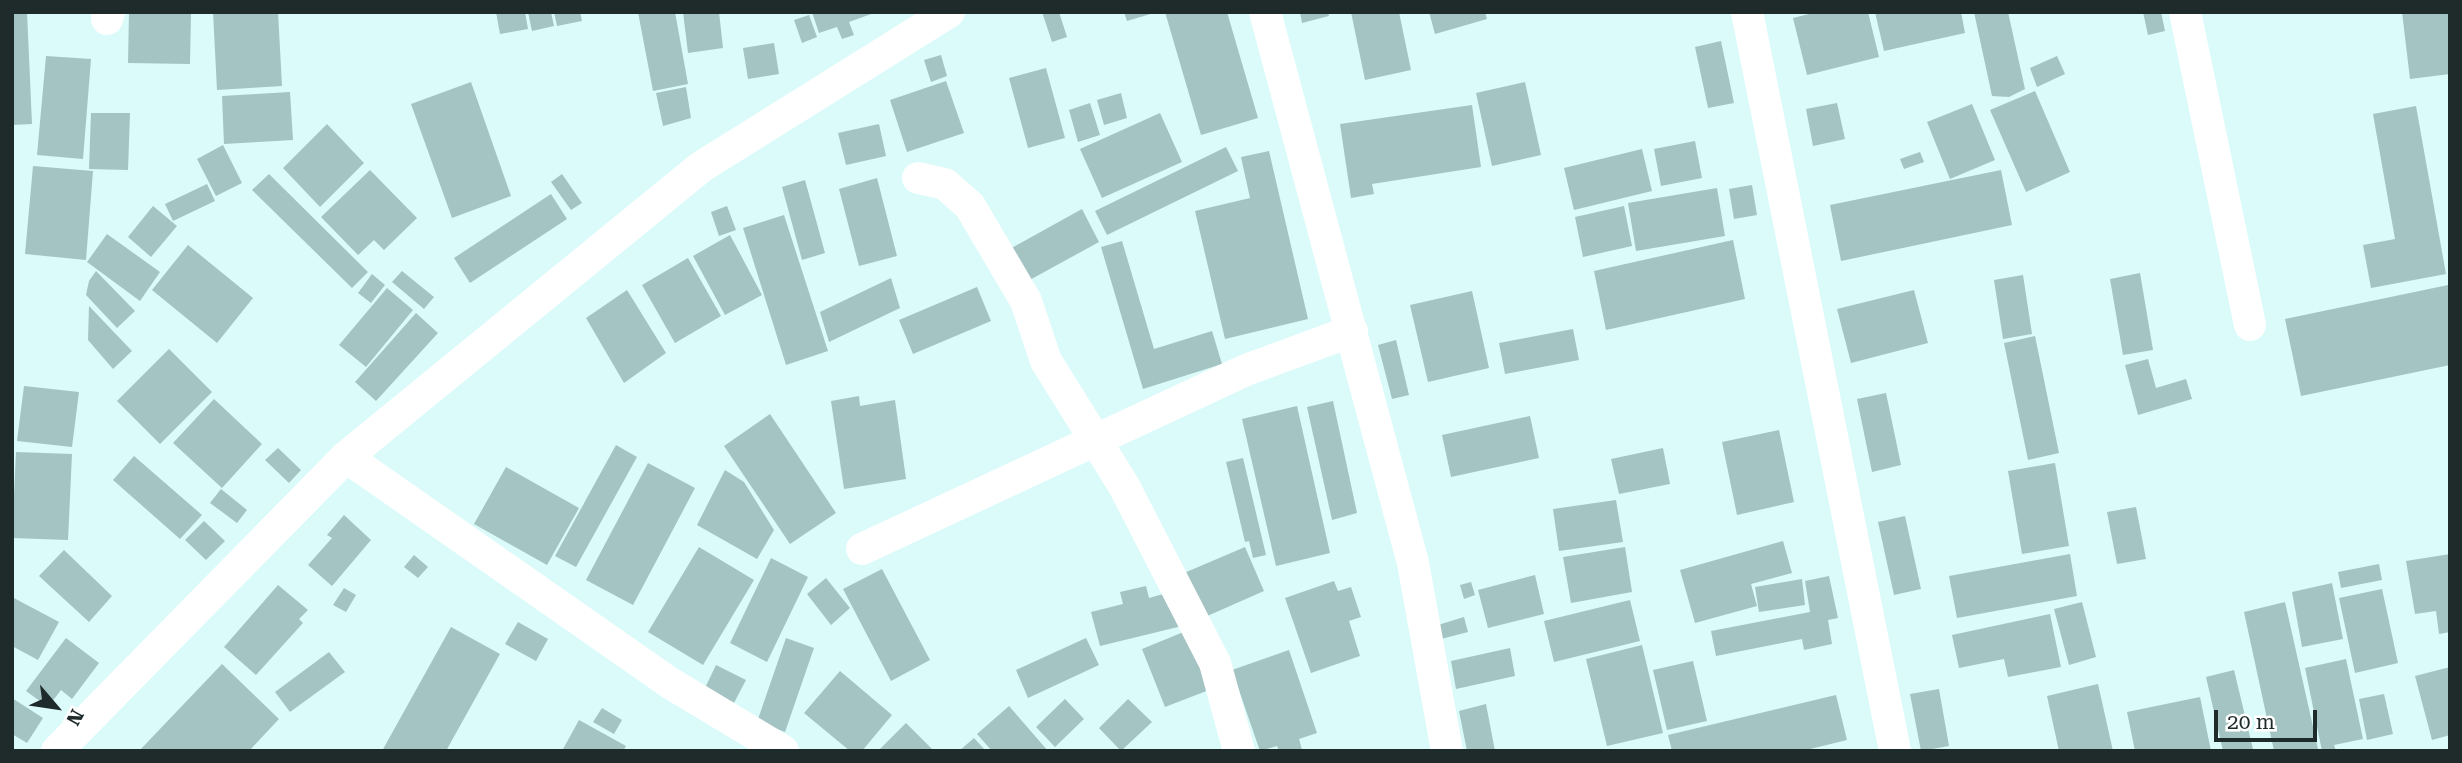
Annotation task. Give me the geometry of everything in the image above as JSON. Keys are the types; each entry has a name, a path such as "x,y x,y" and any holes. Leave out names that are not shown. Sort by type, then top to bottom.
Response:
{"street":[{"path":"57,751 346,457 701,167 948,12"},
{"path":"1265,12 1413,563 1447,751"},
{"path":"1747,12 1895,751"},
{"path":"2185,12 2250,325"},
{"path":"918,178 945,184 970,206 1026,301 1046,361 1124,486 1215,663 1239,751"},
{"path":"862,549 1246,370 1352,331"},
{"path":"346,457 670,683 783,751"}],"building":[{"path":"12,12 27,12 32,124 12,125"},
{"path":"129,12 191,12 190,64 128,63"},
{"path":"213,12 278,12 282,86 217,90"},
{"path":"496,12 525,12 528,29 500,34"},
{"path":"528,12 551,12 554,26 532,31"},
{"path":"554,12 580,12 582,21 557,26"},
{"path":"638,12 675,12 688,84 653,91"},
{"path":"683,12 719,12 723,48 688,53"},
{"path":"812,12 874,13 849,22 854,35 842,39 837,27 819,33"},
{"path":"1042,12 1059,12 1067,37 1052,42"},
{"path":"1124,12 1154,12 1154,13 1127,21"},
{"path":"1165,12 1227,12 1258,118 1201,135"},
{"path":"1300,12 1328,12 1329,16 1302,23"},
{"path":"1351,12 1399,12 1411,70 1365,80"},
{"path":"1429,12 1485,12 1487,19 1435,34"},
{"path":"1817,12 1868,12 1879,57 1807,75 1793,18"},
{"path":"1875,12 1961,12 1965,33 1884,51"},
{"path":"1974,12 2008,12 2025,89 2009,97 1992,96"},
{"path":"2143,12 2161,12 2165,31 2148,35"},
{"path":"2402,12 2450,12 2450,74 2410,79"},
{"path":"809,15 817,37 802,43 794,20"},
{"path":"1721,41 1734,103 1708,108 1695,47"},
{"path":"774,43 779,74 748,79 743,48"},
{"path":"941,55 947,76 931,82 924,60"},
{"path":"46,56 91,59 83,159 37,155"},
{"path":"2057,56 2065,74 2037,87 2030,68"},
{"path":"1046,68 1065,138 1028,148 1009,78"},
{"path":"946,81 964,133 907,152 890,100"},
{"path":"471,82 511,196 452,218 411,104"},
{"path":"1525,82 1541,155 1492,166 1476,93"},
{"path":"686,87 691,118 663,126 656,93"},
{"path":"2035,91 2070,172 2026,192 1990,110"},
{"path":"290,92 293,140 224,144 222,96"},
{"path":"1121,93 1127,118 1104,125 1097,100"},
{"path":"1090,103 1100,135 1078,142 1069,110"},
{"path":"1837,103 1845,139 1813,146 1806,109"},
{"path":"1972,104 1995,160 1950,179 1927,122"},
{"path":"1472,105 1481,167 1372,184 1374,194 1351,198 1340,124"},
{"path":"2416,106 2446,274 2371,288 2363,245 2395,239 2373,114"},
{"path":"91,113 130,113 128,170 89,169"},
{"path":"1160,113 1182,162 1102,198 1080,149"},
{"path":"327,124 364,163 320,207 283,168"},
{"path":"879,124 886,156 846,165 838,133"},
{"path":"1695,141 1702,178 1661,186 1654,149"},
{"path":"223,145 242,183 216,196 197,159"},
{"path":"1226,147 1238,171 1107,235 1095,211"},
{"path":"1642,149 1652,191 1574,210 1564,168"},
{"path":"1269,151 1308,319 1225,339 1195,211 1250,198 1241,157"},
{"path":"1920,152 1924,162 1904,169 1900,159"},
{"path":"33,166 93,171 86,260 25,254"},
{"path":"370,170 417,218 384,250 374,240 358,255 321,217"},
{"path":"2001,170 2012,225 1841,261 1830,205"},
{"path":"269,174 368,272 352,288 252,190"},
{"path":"562,174 582,203 571,210 551,182"},
{"path":"877,178 897,256 859,266 839,189"},
{"path":"805,180 825,253 802,260 782,187"},
{"path":"207,184 215,201 173,221 165,204"},
{"path":"1752,185 1757,215 1734,219 1729,189"},
{"path":"1717,188 1725,236 1636,251 1628,203"},
{"path":"551,194 567,219 470,283 454,258"},
{"path":"153,206 177,226 151,257 128,237"},
{"path":"727,206 736,230 719,236 711,212"},
{"path":"1624,206 1632,246 1583,257 1575,217"},
{"path":"1082,209 1099,242 1026,282 1008,250"},
{"path":"784,215 828,351 786,365 743,228"},
{"path":"107,234 160,272 140,301 87,262"},
{"path":"730,235 762,295 725,315 693,256"},
{"path":"1733,240 1745,299 1606,330 1594,271"},
{"path":"1122,241 1154,349 1212,331 1222,364 1143,389 1101,247"},
{"path":"188,245 253,298 217,343 152,290"},
{"path":"688,258 721,316 675,343 642,285"},
{"path":"96,271 135,311 117,328 86,295 89,281"},
{"path":"402,271 434,297 424,309 392,282"},
{"path":"2140,273 2153,350 2123,355 2110,279"},
{"path":"372,274 385,285 371,303 358,293"},
{"path":"2023,275 2032,334 2003,339 1994,280"},
{"path":"891,278 900,308 829,342 820,312"},
{"path":"2448,285 2450,365 2301,396 2285,319"},
{"path":"977,287 991,321 913,354 899,320"},
{"path":"387,288 413,310 366,367 339,345"},
{"path":"627,290 666,353 624,383 586,318"},
{"path":"1914,290 1928,343 1851,363 1837,309"},
{"path":"1472,291 1489,368 1428,382 1410,305"},
{"path":"89,306 132,351 113,369 88,340"},
{"path":"416,313 438,333 376,401 355,382"},
{"path":"1573,329 1579,360 1505,374 1499,343"},
{"path":"2035,336 2059,453 2028,460 2004,343"},
{"path":"1396,340 1409,395 1392,399 1378,345"},
{"path":"169,349 212,392 160,444 117,401"},
{"path":"2148,359 2156,388 2186,379 2192,399 2138,415 2125,365"},
{"path":"24,386 79,392 72,447 17,441"},
{"path":"1886,393 1901,465 1872,472 1857,399"},
{"path":"859,396 860,406 895,400 906,479 844,489 831,401"},
{"path":"214,399 262,444 222,488 173,443"},
{"path":"1333,401 1357,513 1332,520 1307,407"},
{"path":"1297,406 1330,553 1276,566 1242,419"},
{"path":"770,414 836,513 790,544 724,446"},
{"path":"1530,416 1539,458 1451,477 1442,435"},
{"path":"1779,430 1794,502 1737,515 1722,442"},
{"path":"616,445 637,457 576,567 555,556"},
{"path":"278,448 301,470 289,483 265,460"},
{"path":"1663,448 1670,484 1619,494 1611,459"},
{"path":"16,452 72,454 68,540 12,538"},
{"path":"134,456 202,515 180,539 113,480"},
{"path":"1243,458 1266,555 1253,558 1249,541 1245,542 1226,462"},
{"path":"648,463 695,488 633,605 586,580"},
{"path":"2055,463 2069,546 2022,554 2008,471"},
{"path":"506,467 579,508 547,565 474,524"},
{"path":"725,470 744,482 774,530 757,559 697,525"},
{"path":"221,489 247,510 237,523 210,503"},
{"path":"1616,500 1623,542 1559,551 1553,509"},
{"path":"2136,507 2146,559 2117,564 2107,512"},
{"path":"344,515 371,540 332,586 308,565 332,538 327,535"},
{"path":"1905,516 1921,589 1894,595 1878,522"},
{"path":"204,521 225,541 206,560 185,540"},
{"path":"1783,541 1792,573 1751,584 1757,606 1695,623 1680,570"},
{"path":"699,547 754,580 703,665 648,632"},
{"path":"1245,547 1264,591 1196,621 1177,576"},
{"path":"1625,547 1632,592 1571,603 1563,557"},
{"path":"64,550 112,596 89,622 39,576"},
{"path":"2070,554 2077,596 1957,618 1949,576"},
{"path":"2450,554 2450,632 2439,634 2436,611 2415,614 2406,561"},
{"path":"414,555 428,567 418,578 404,567"},
{"path":"771,558 808,577 767,662 730,643"},
{"path":"2379,564 2382,580 2341,588 2338,572"},
{"path":"882,569 930,660 891,681 843,589"},
{"path":"1535,575 1544,614 1488,628 1478,590"},
{"path":"1829,576 1838,618 1828,620 1832,644 1804,650 1802,639 1716,656 1711,631 1810,612 1805,581"},
{"path":"826,578 850,608 831,625 807,594"},
{"path":"1802,579 1805,605 1759,612 1755,587"},
{"path":"1334,581 1338,591 1351,587 1361,617 1349,621 1360,656 1311,673 1285,598"},
{"path":"1471,582 1475,595 1464,599 1460,585"},
{"path":"2332,583 2343,639 2302,647 2292,592"},
{"path":"278,585 308,610 299,619 303,623 256,675 224,647"},
{"path":"1146,586 1149,598 1174,591 1182,626 1100,646 1091,612 1123,604 1120,592"},
{"path":"344,588 356,595 346,612 333,605"},
{"path":"2382,589 2398,663 2355,673 2339,598"},
{"path":"12,597 59,622 38,660 12,646"},
{"path":"1630,600 1640,641 1554,662 1544,621"},
{"path":"2082,602 2096,657 2069,665 2054,609"},
{"path":"2285,602 2318,749 2311,751 2274,751 2244,612"},
{"path":"2050,614 2061,667 2008,677 2004,659 1959,668 1952,635"},
{"path":"1464,617 1468,632 1441,639 1438,625"},
{"path":"518,622 548,639 536,661 505,644"},
{"path":"451,627 500,654 446,751 382,751"},
{"path":"1186,631 1209,690 1165,707 1142,649"},
{"path":"66,638 99,663 72,699 61,690 48,707 26,691"},
{"path":"786,638 814,648 785,732 757,722"},
{"path":"1086,638 1099,665 1028,698 1016,670"},
{"path":"1642,645 1663,733 1607,746 1586,659"},
{"path":"1510,648 1515,676 1456,689 1451,661"},
{"path":"1289,650 1317,733 1299,739 1302,750 1299,751 1279,751 1277,746 1260,751 1232,670"},
{"path":"329,652 345,672 290,712 275,692"},
{"path":"2346,659 2363,739 2334,745 2336,751 2322,751 2305,668"},
{"path":"1693,661 1707,721 1667,730 1653,670"},
{"path":"222,664 279,719 249,751 139,751"},
{"path":"716,665 746,680 734,703 705,688"},
{"path":"2450,667 2450,735 2432,740 2415,676"},
{"path":"2234,670 2253,749 2247,751 2223,751 2206,677"},
{"path":"840,671 892,715 862,751 850,751 804,713"},
{"path":"2098,684 2113,751 2059,751 2047,696"},
{"path":"1939,689 1949,746 1921,751 1910,694"},
{"path":"2384,694 2393,734 2367,740 2359,699"},
{"path":"1836,695 1847,740 1802,751 1672,751 1668,735"},
{"path":"2200,697 2211,751 2135,751 2127,712"},
{"path":"12,698 43,718 27,743 12,734"},
{"path":"1065,699 1084,719 1055,747 1036,727"},
{"path":"1128,699 1152,722 1121,751 1099,728"},
{"path":"1486,704 1495,751 1467,751 1459,711"},
{"path":"1009,706 1048,751 992,751 977,734"},
{"path":"602,708 622,720 614,734 593,722"},
{"path":"579,720 626,746 623,751 562,751"},
{"path":"906,723 934,751 878,751"},
{"path":"974,738 986,751 959,751"}]}
